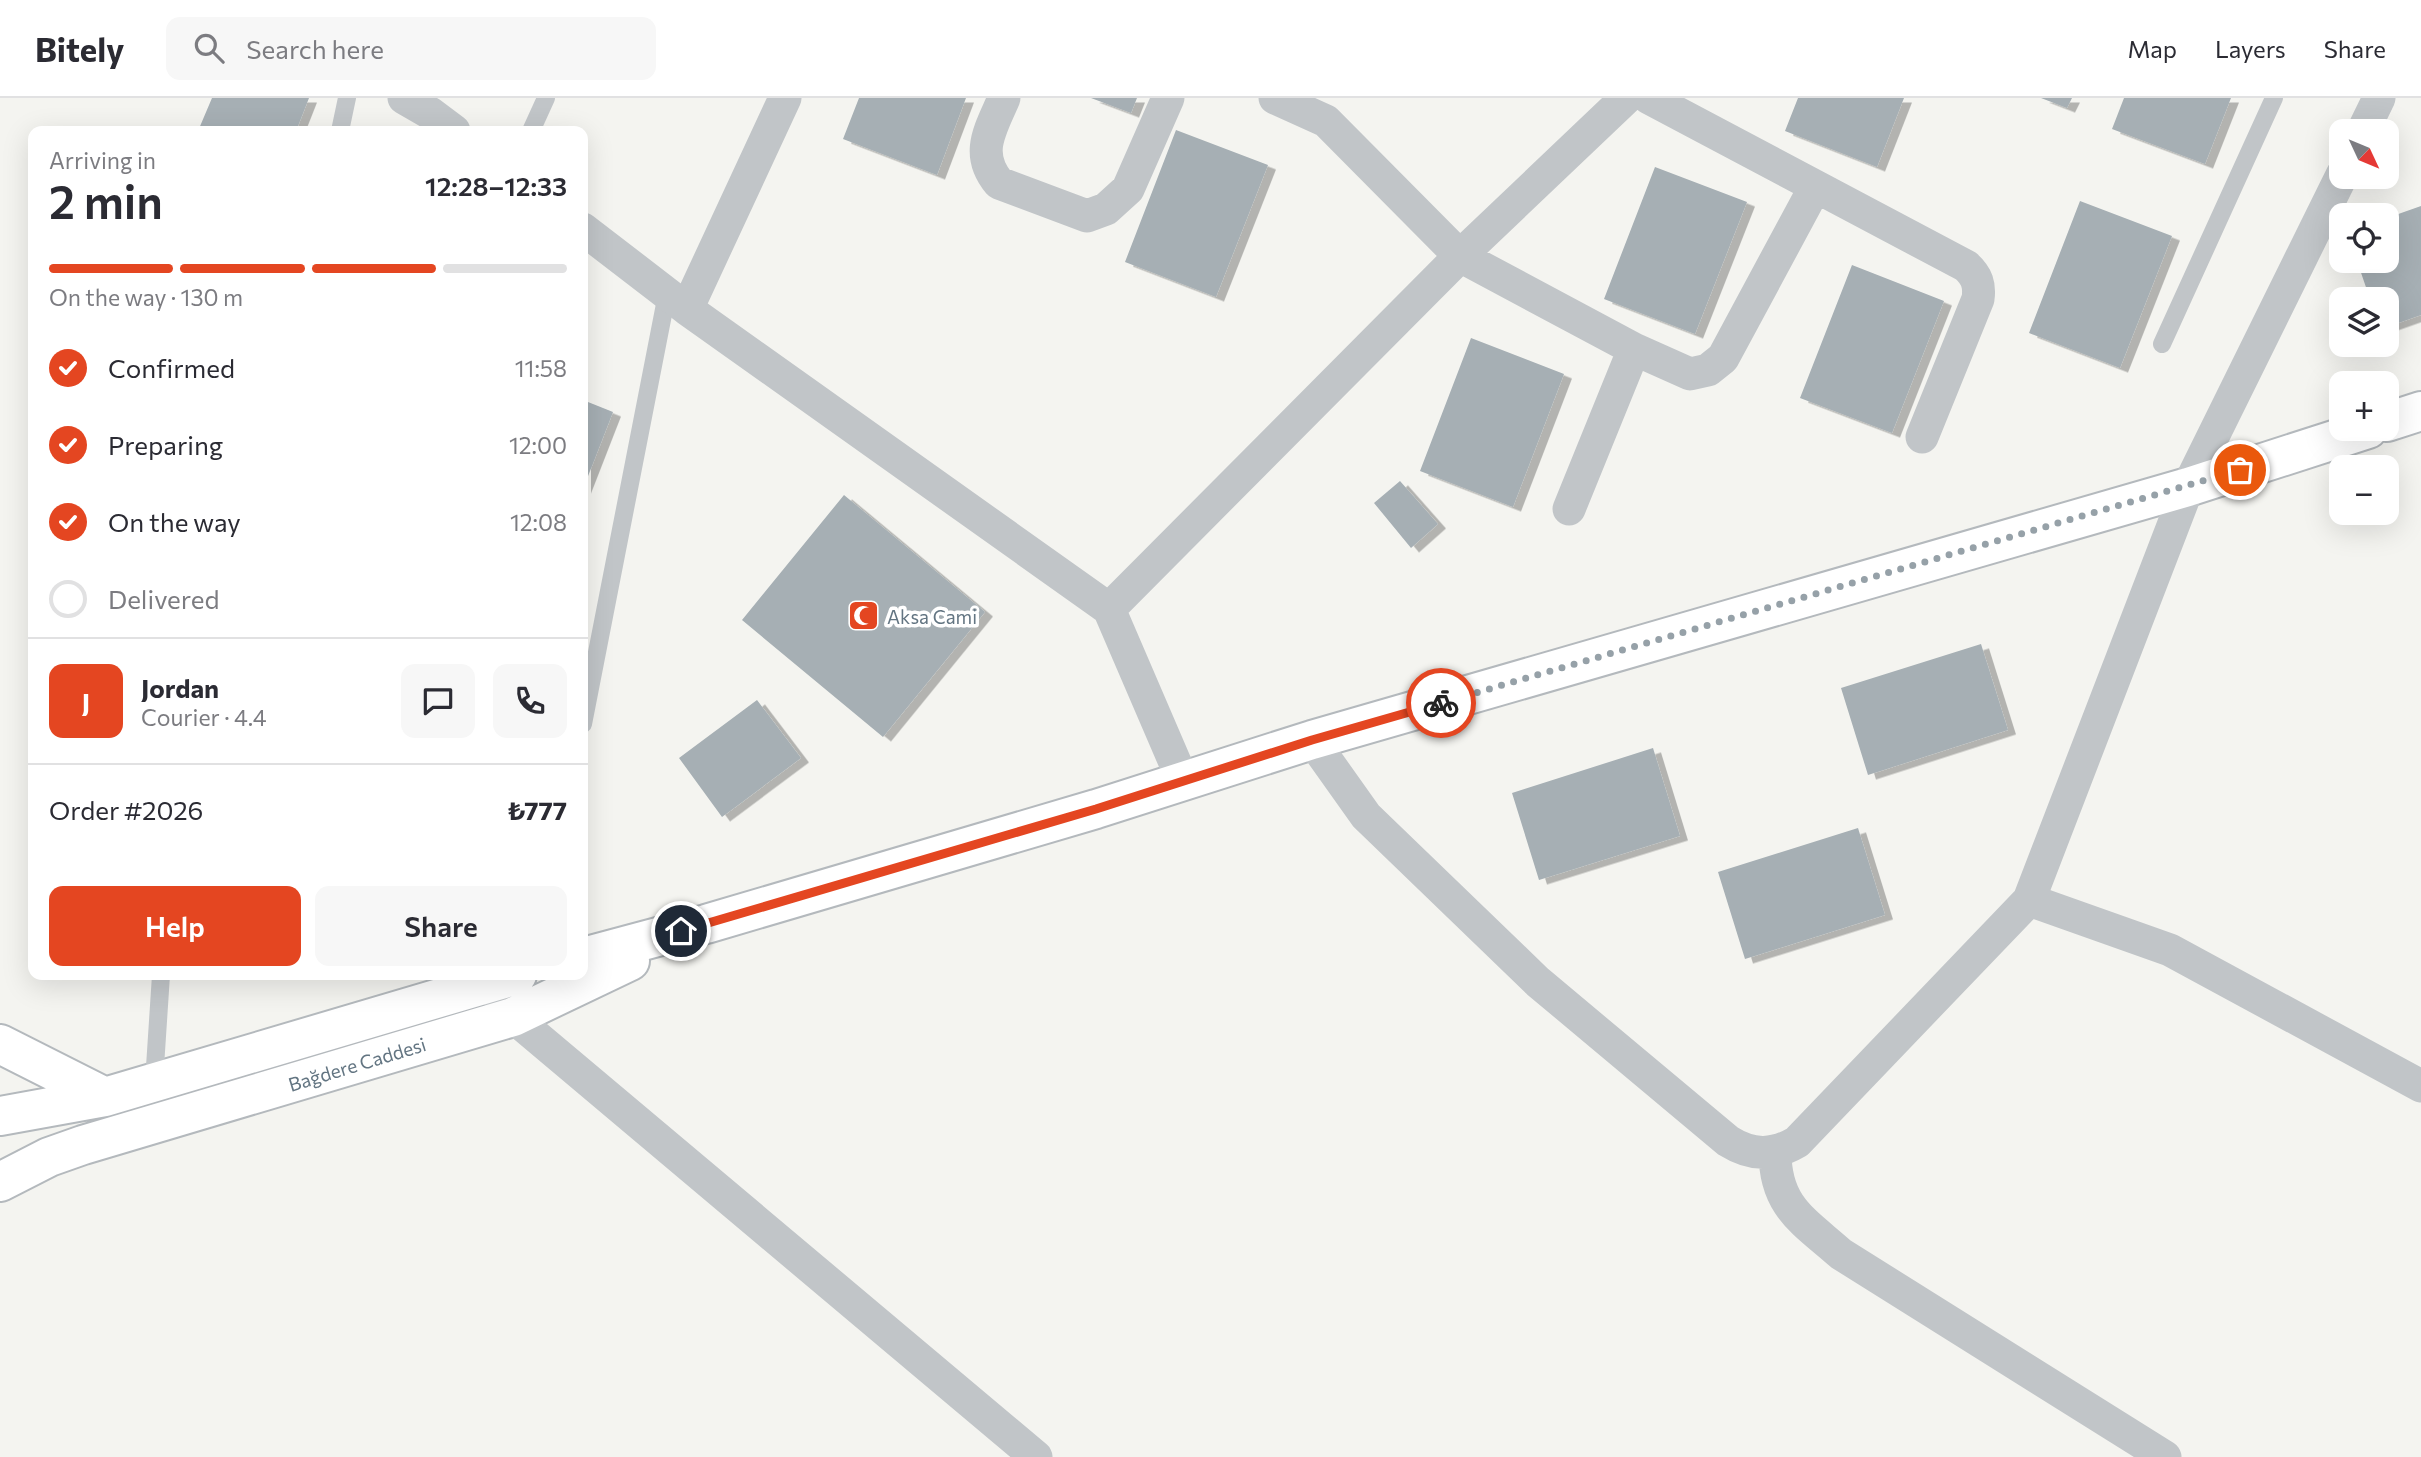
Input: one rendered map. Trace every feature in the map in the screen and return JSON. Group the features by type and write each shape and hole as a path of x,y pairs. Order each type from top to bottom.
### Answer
{"main road":[{"path":"2399,418 2421,411"},
{"name":"Bağdere Caddesi","path":"588,956 706,925 1312,740 2188,487 2331,441"},
{"name":"Bağdere Caddesi","path":"0,1182 49,1157 83,1145 513,1017 706,925"},
{"name":"Bağdere Caddesi","path":"0,1116 105,1097 496,980"},
{"path":"0,1044 105,1097"}],"street":[{"path":"404,98 447,126"},
{"path":"677,301 785,98"},
{"path":"1004,98 986,142 987,160 993,176 999,183 1087,216 1106,209 1128,189 1168,98"},
{"path":"1275,98 1331,109 1460,256 1634,349 1690,374 1716,365 1723,358 1815,187"},
{"path":"1109,609 1460,256 1626,98"},
{"path":"1649,98 1966,267 1977,281 1978,299 1922,437"},
{"path":"2369,119 2379,98"},
{"path":"1312,740 1366,816 1538,982 1728,1141 1750,1152 1775,1152 1797,1142 2029,900 2188,487 2335,189"},
{"path":"588,233 677,301 1109,609 1183,781"},
{"path":"1569,509 1634,349"},
{"path":"2029,900 2169,950 2421,1086"},
{"path":"504,980 513,1017 1036,1457"},
{"path":"1775,1152 1775,1169 1785,1200 1795,1213 1841,1254 2165,1457"}],"lane":[{"path":"341,126 347,98"},
{"path":"533,126 546,98"},
{"path":"2162,344 2274,98"},
{"path":"588,702 677,301"},
{"path":"154,1082 161,980"}],"building":[{"path":"212,98 309,98 298,126 200,126"},
{"path":"859,98 966,98 937,175 843,139"},
{"path":"1091,98 1137,98 1131,113"},
{"path":"1798,98 1904,98 1877,167 1785,131"},
{"path":"2041,98 2072,98 2067,108"},
{"path":"2124,98 2231,98 2205,164 2112,129"},
{"path":"1176,130 1268,165 1216,297 1125,262"},
{"path":"1655,167 1747,202 1695,334 1604,299"},
{"path":"2080,201 2172,236 2120,368 2029,333"},
{"path":"2421,206 2421,315 2399,323 2399,287 2366,287 2361,273 2399,273 2399,214"},
{"path":"1852,265 1944,301 1892,433 1800,398"},
{"path":"1471,338 1564,374 1513,507 1420,471"},
{"path":"588,402 613,412 588,476"},
{"path":"1400,481 1438,524 1411,548 1374,503"},
{"name":"Aksa Cami","path":"844,495 985,612 883,737 742,620"},
{"path":"1981,644 2008,730 1868,775 1841,688"},
{"path":"757,700 801,758 722,817 679,758"},
{"path":"1653,748 1680,836 1539,880 1512,793"},
{"path":"1858,828 1885,915 1745,959 1718,872"}],"way so far":[{"path":"1441,703 2240,470"}],"place":[{"name":"Aksa Cami","path":"864,616"}],"route":[{"path":"681,931 1096,809 1312,740 1441,703"}]}
